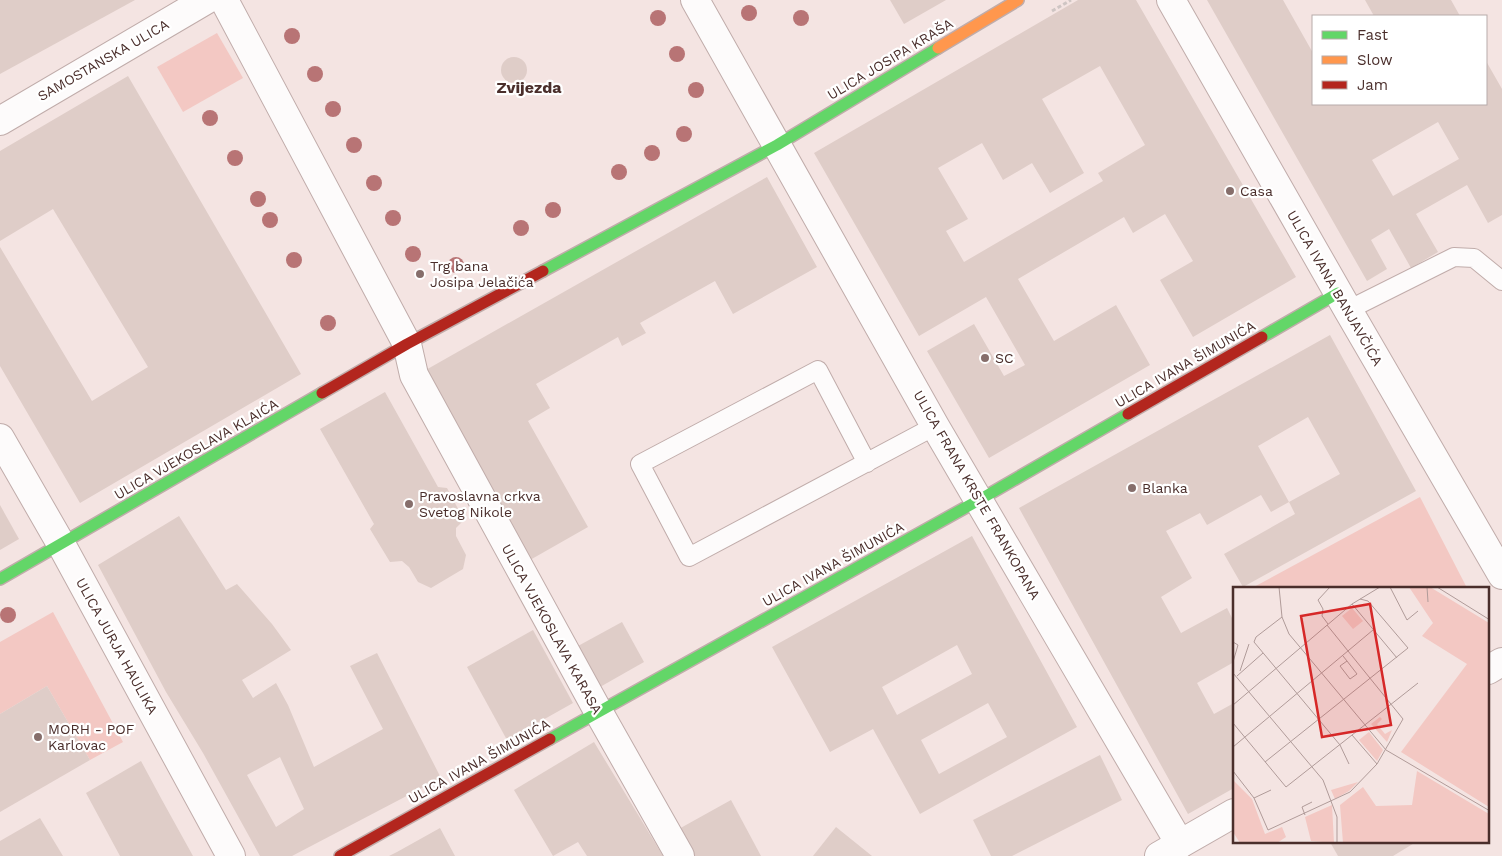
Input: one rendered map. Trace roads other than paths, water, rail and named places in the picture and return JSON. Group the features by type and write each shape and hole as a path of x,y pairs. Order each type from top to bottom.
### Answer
{"street":[{"name":"SAMOSTANSKA ULICA","path":"0,121 206,0"},
{"path":"224,0 407,344 777,145 694,0"},
{"name":"ULICA JOSIPA KRAŠA","path":"777,145 1018,0"},
{"name":"ULICA IVANA BANJAVČIĆA","path":"1171,0 1502,575"},
{"name":"ULICA FRANA KRSTE FRANKOPANA","path":"777,145 935,426 979,500 1170,850"},
{"name":"ULICA IVANA ŠIMUNIĆA","path":"340,856 979,500 1343,301"},
{"name":"ULICA VJEKOSLAVA KLAIĆA","path":"0,579 407,344"},
{"name":"ULICA VJEKOSLAVA KARASA","path":"407,344 414,375 598,711 680,856"},
{"name":"ULICA JURJA HAULIKA","path":"0,438 231,856"},
{"path":"1490,669 1502,662"},
{"path":"1170,850 1233,814"}],"lane":[{"path":"1343,301 1454,257 1474,258 1502,281"},
{"path":"867,463 818,370 640,464 689,558 867,463 935,426"}],"place":[{"name":"Casa","path":"1230,191"},
{"name":"Trg bana Josipa Jelačića","path":"420,274"},
{"name":"SC","path":"985,358"},
{"name":"Blanka","path":"1132,488"},
{"name":"Pravoslavna crkva Svetog Nikole","path":"409,504"},
{"name":"MORH - POF Karlovac","path":"38,737"}],"district":[{"name":"Zvijezda","path":"529,87"}]}
